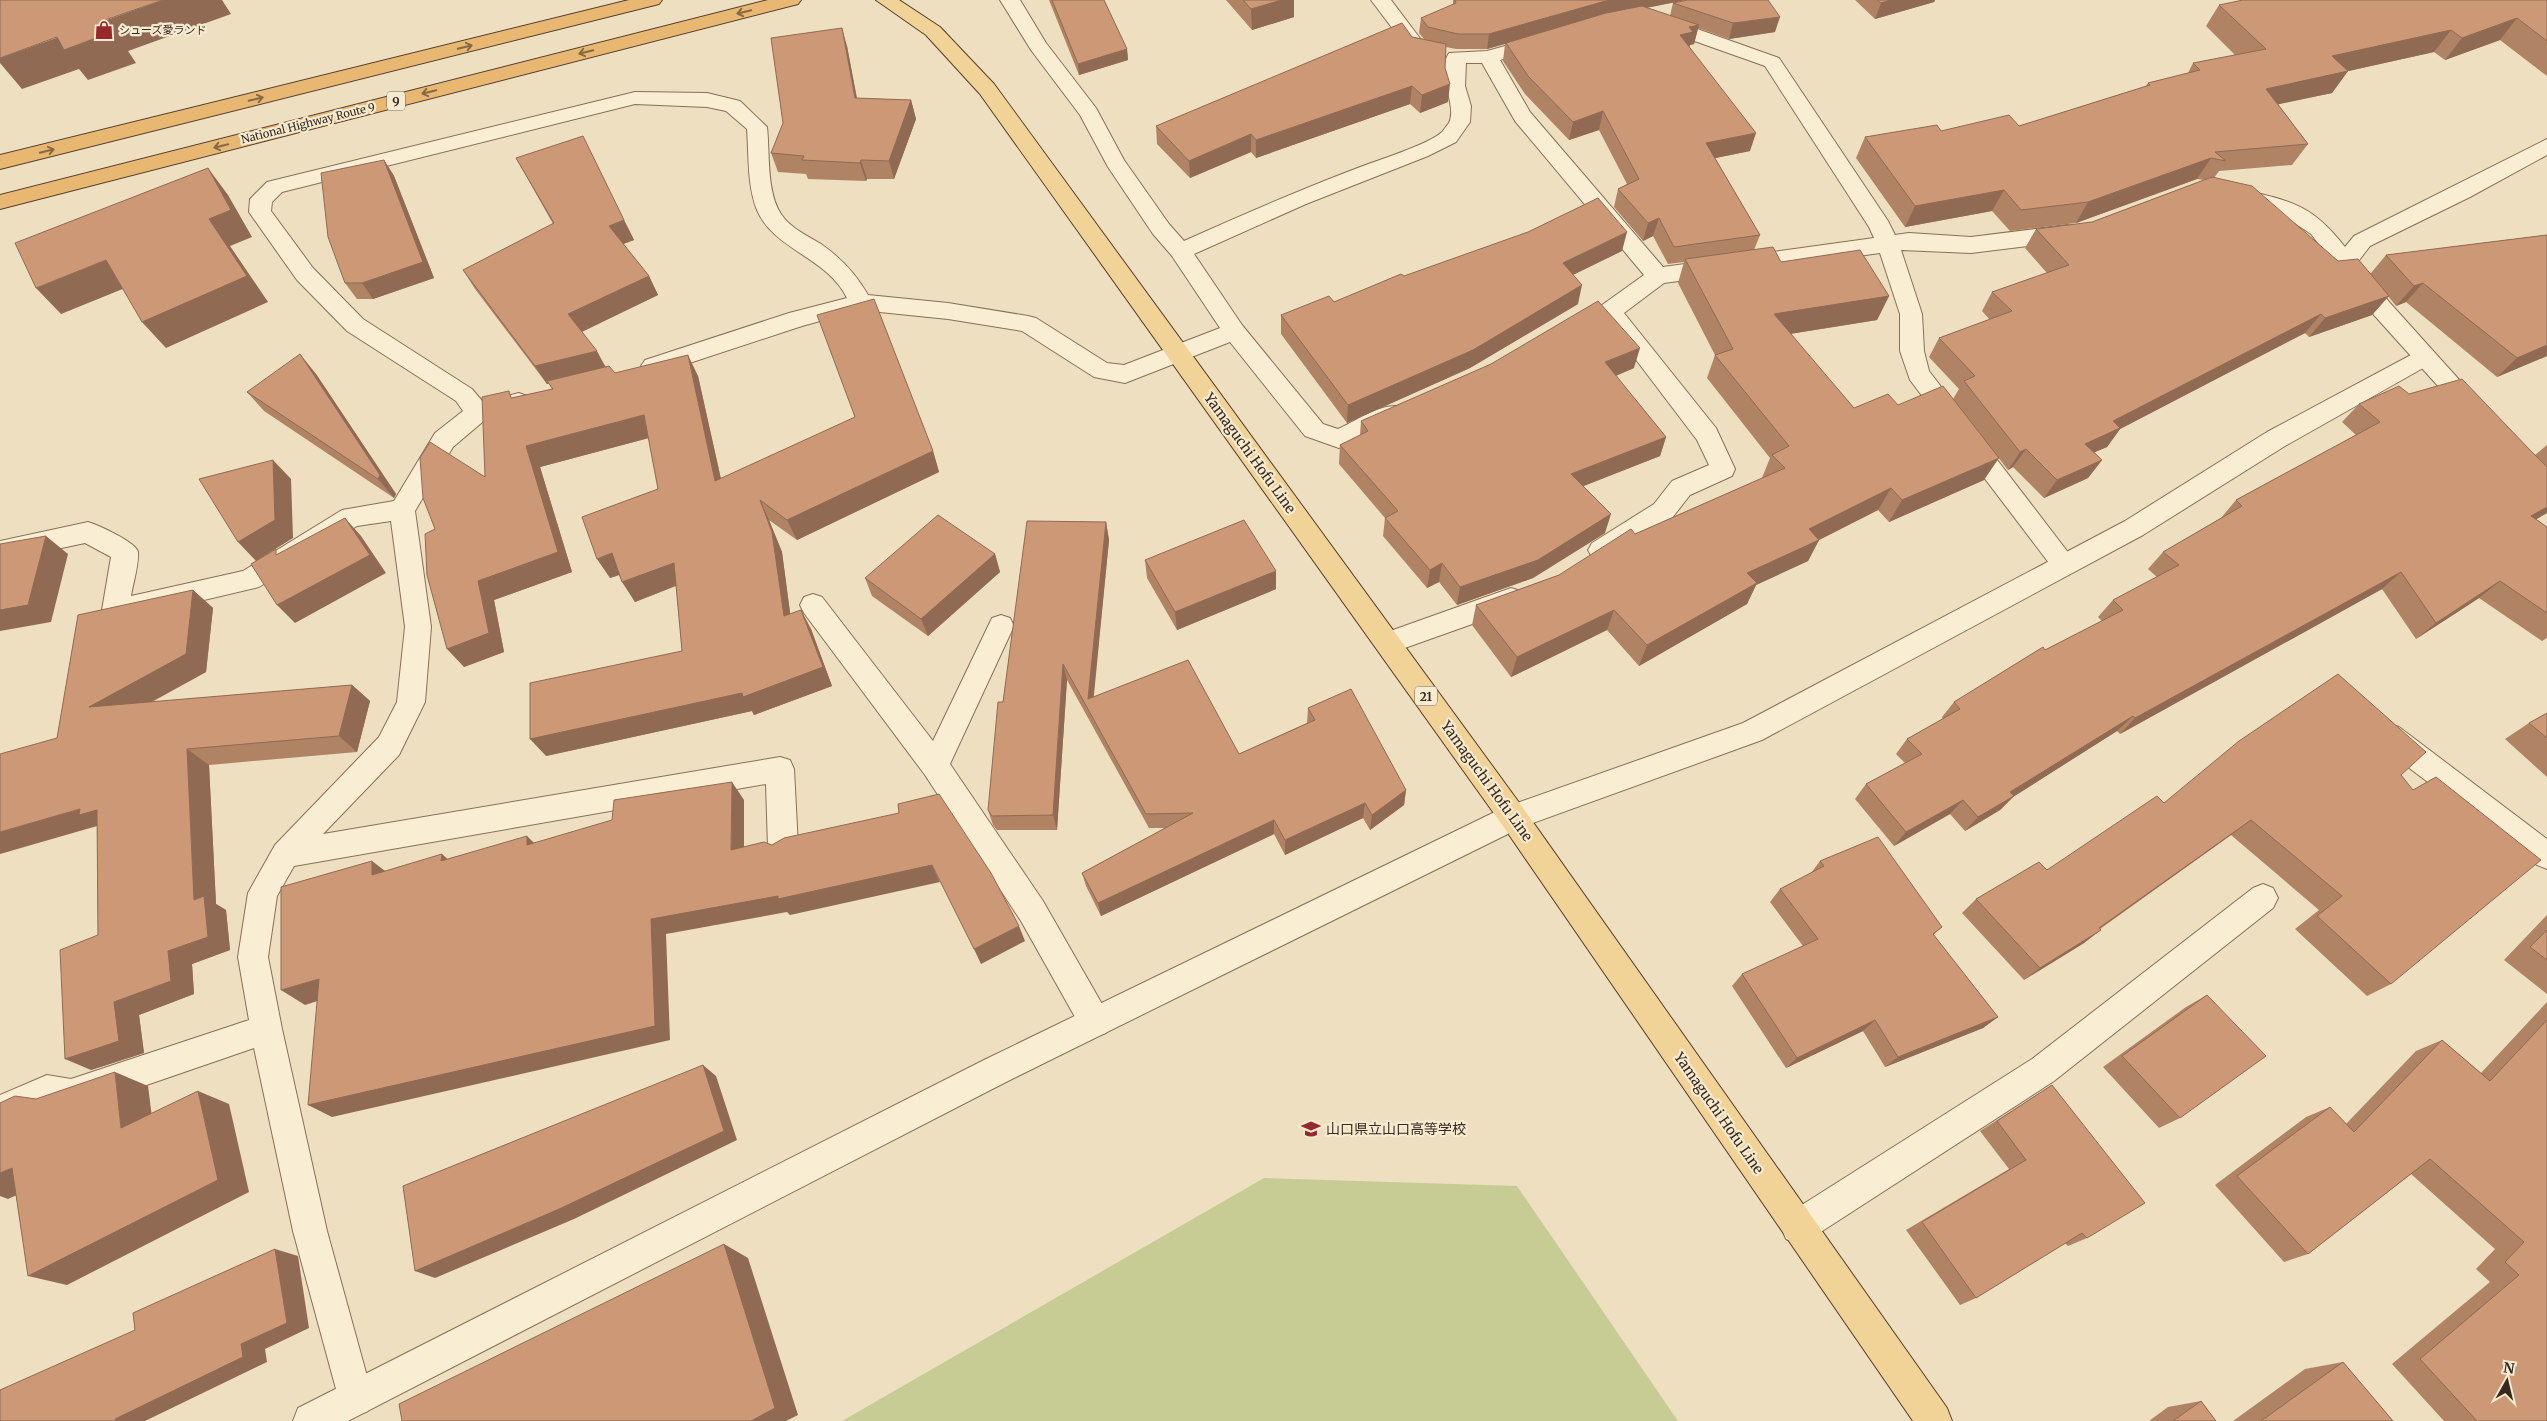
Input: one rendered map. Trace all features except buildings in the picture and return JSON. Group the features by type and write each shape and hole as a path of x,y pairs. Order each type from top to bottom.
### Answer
{"highway":[{"path":"0,162 652,0"},
{"name":"National Highway Route 9","path":"0,202 791,0"}],"main road":[{"name":"Yamaguchi Hofu Line","path":"886,0 934,30 987,89 1513,817 1934,1421"}],"street":[{"path":"1010,0 1038,46 1089,113 1116,162 1161,229 1180,251 1234,331 1314,430 1338,439 1417,403"},
{"path":"1381,0 1418,49 1456,57 1488,57 1562,36"},
{"path":"1676,9 1644,16 1772,62 1880,226 1898,271 1911,314 1912,351 1918,374 2064,564"},
{"path":"1180,251 1298,199 1421,151 1449,137 1460,122 1461,106 1455,86 1456,57"},
{"path":"1488,57 1522,116 1658,276"},
{"path":"478,412 464,395 355,325 305,274 260,212 260,199 275,187 634,98 707,100 733,106 757,127 764,201 772,218 787,234 814,250 839,271 854,287 860,302"},
{"path":"2345,263 2362,241 2462,192 2547,146"},
{"path":"2216,192 2288,208 2319,229 2424,357 2490,428"},
{"path":"1585,312 1610,311 1658,276 1909,241 1971,245 2079,232 2088,229"},
{"path":"634,372 797,319 860,302 948,310 1028,324 1102,371 1125,374 1234,331"},
{"path":"1583,562 1664,511 1682,488 1723,469 1707,435 1610,311"},
{"path":"311,1421 986,1075 1513,817 1752,732 2134,528 2276,439 2424,357"},
{"path":"355,1398 310,1231 266,1029 253,957 263,893 285,854 389,746 411,702 418,627 402,510 444,440 478,412 536,398"},
{"path":"0,551 88,532 125,552 115,610 250,580 351,517 402,510"},
{"path":"1388,643 1534,590"},
{"path":"813,605 935,766 1032,911 1095,1022"},
{"path":"935,766 1001,626"},
{"path":"2388,735 2547,856"},
{"path":"285,854 780,770 783,847"},
{"path":"1798,1227 2043,1070 2263,898"},
{"path":"0,1111 47,1091 71,1095 266,1029"}],"green space":[{"path":"1264,1178 1517,1186 1678,1421 842,1421"}],"place":[{"name":"シューズ愛ランド","path":"104,30"},
{"name":"山口県立山口高等学校","path":"1311,1129"}]}
